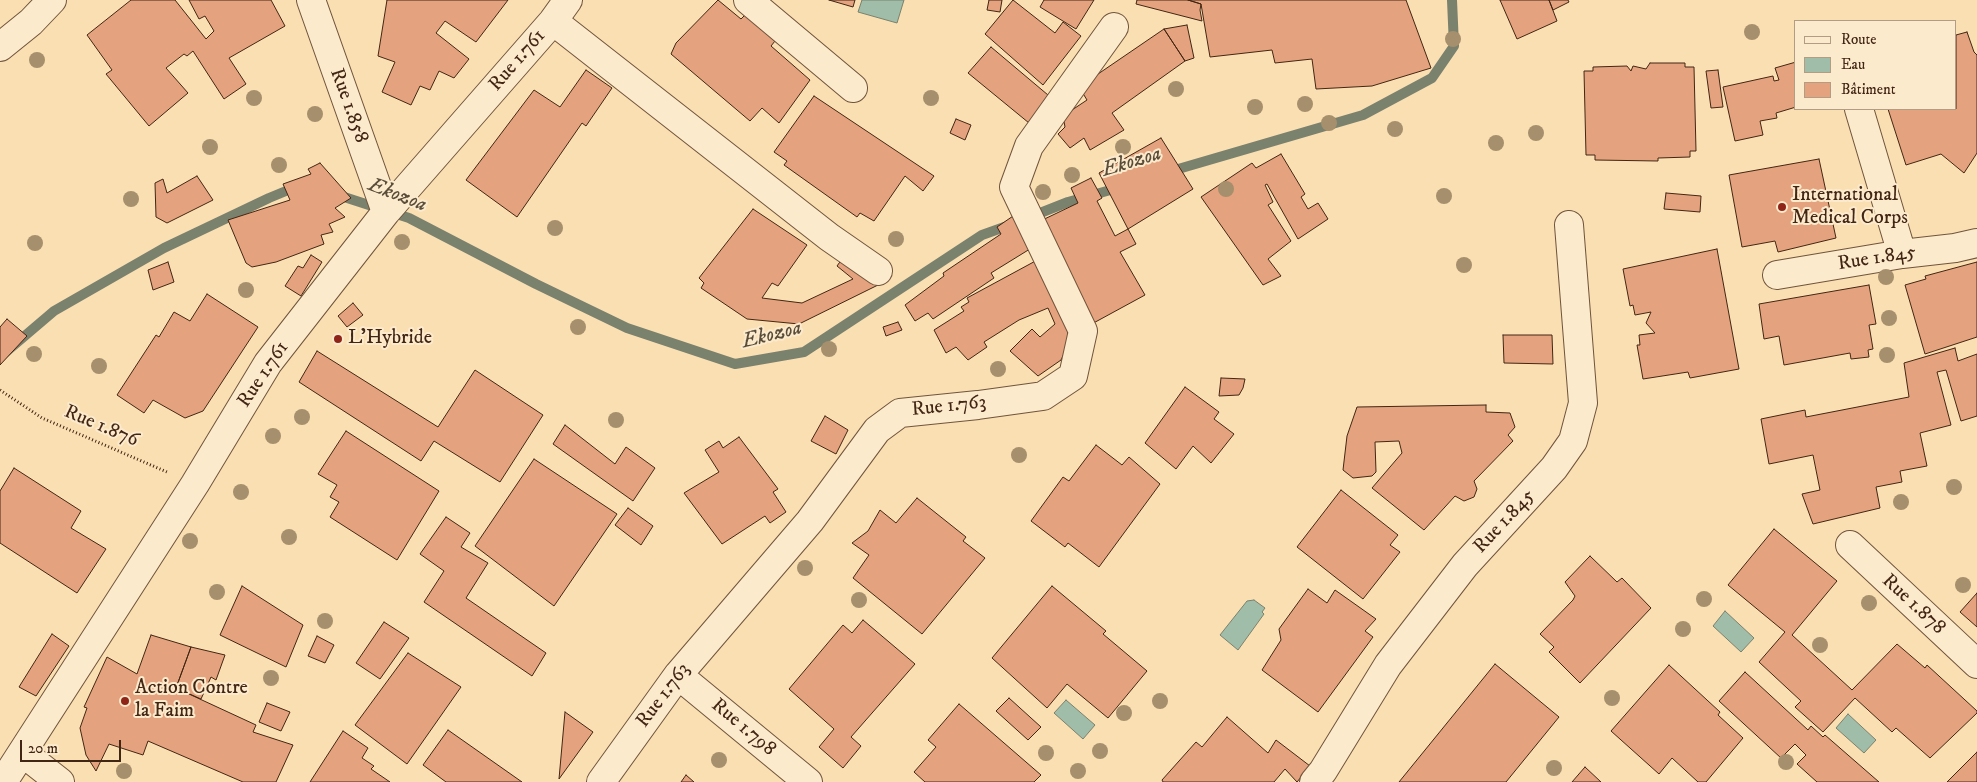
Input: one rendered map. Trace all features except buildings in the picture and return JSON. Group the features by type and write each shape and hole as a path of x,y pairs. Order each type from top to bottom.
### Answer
{"street":[{"path":"0,47 31,22 52,0"},
{"name":"Rue 1.858","path":"311,0 386,212"},
{"path":"748,0 853,88"},
{"path":"564,6 829,237 878,271"},
{"name":"Rue 1.761","path":"3,782 195,484 268,363 386,212 564,6"},
{"name":"Rue 1.763","path":"602,782 678,675 810,521 877,430 900,413 1043,396 1073,376 1083,331 1014,187 1029,146 1114,26"},
{"path":"1859,110 1902,254"},
{"name":"Rue 1.845","path":"1314,782 1323,771 1388,665 1464,565 1554,468 1573,441 1583,402 1568,225"},
{"name":"Rue 1.845","path":"1777,276 1977,243"},
{"name":"Rue 1.878","path":"1850,545 1977,664"},
{"name":"Rue 1.798","path":"678,675 808,782"},
{"path":"23,753 60,782"}],"path":[{"name":"Rue 1.876","path":"0,390 42,418 195,484"}],"water":[{"path":"862,0 904,0 897,23 858,12"},
{"path":"1254,600 1265,608 1262,612 1264,614 1238,650 1220,635 1247,601"},
{"path":"1725,611 1754,638 1741,652 1713,626"},
{"path":"1066,700 1095,725 1083,739 1054,713"},
{"path":"1848,714 1876,740 1864,753 1836,728"}],"waterway":[{"name":"Ekozoa","path":"1168,172 1363,115 1432,78 1454,46 1452,0"},
{"name":"Ekozoa","path":"0,357 54,311 164,248 298,186"},
{"name":"Ekozoa","path":"1030,217 1068,202 1121,187"},
{"name":"Ekozoa","path":"338,195 409,218 536,284 627,328 735,364 804,352 982,235 1010,225"}],"place":[{"name":"International Medical Corps","path":"1782,207"},
{"name":"L'Hybride","path":"338,339"},
{"name":"Action Contre la Faim","path":"125,701"}]}
